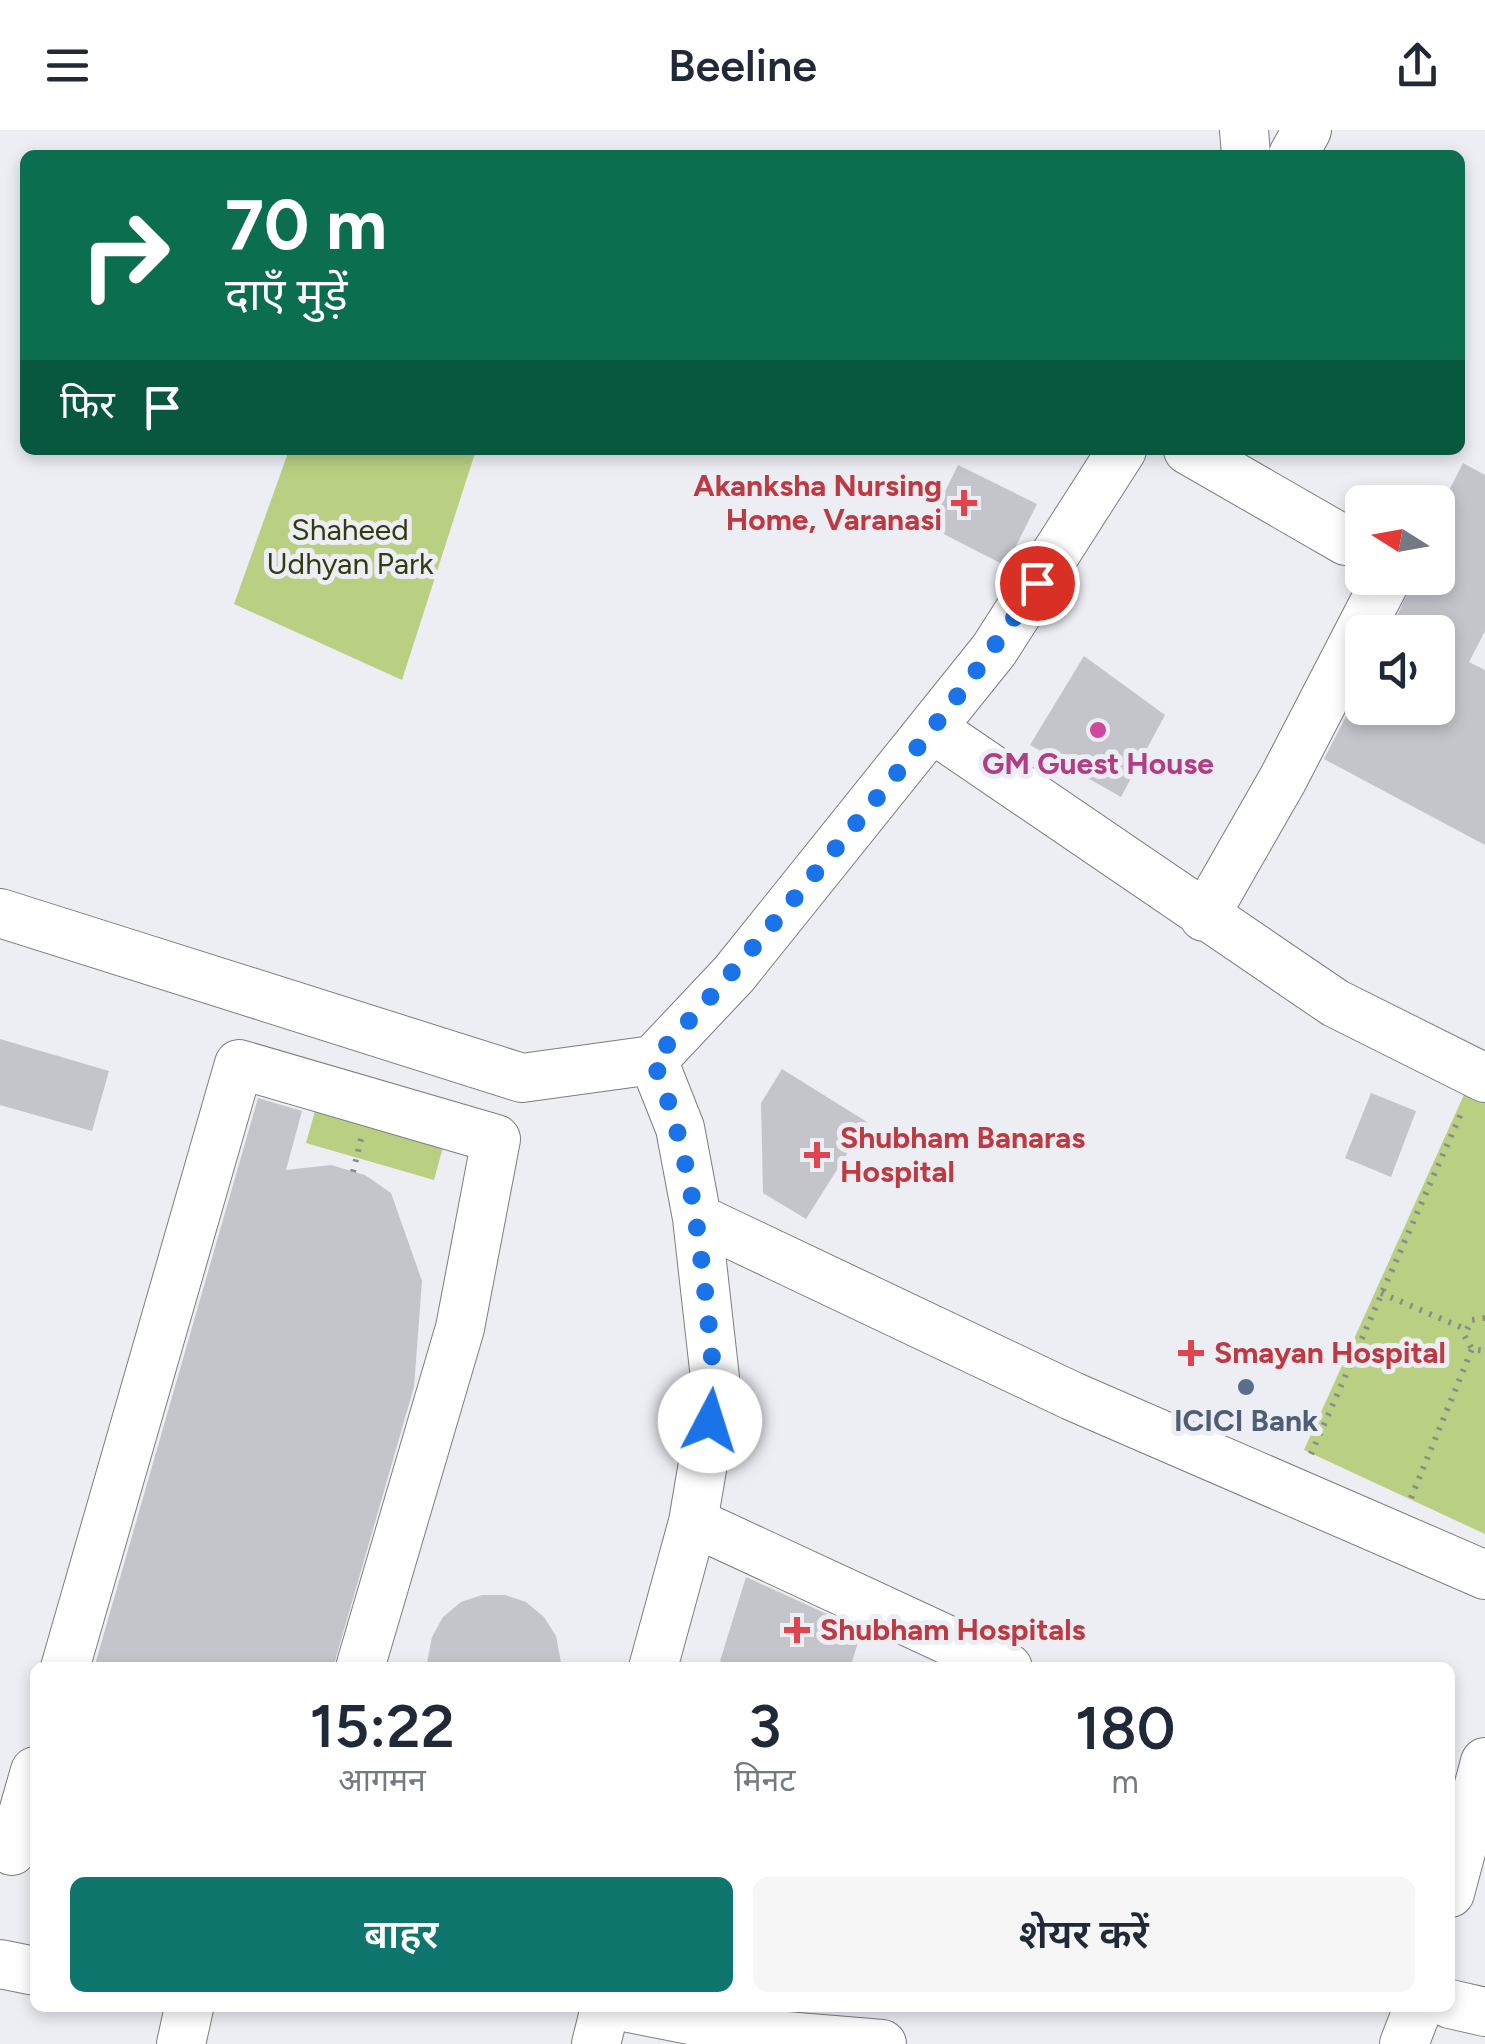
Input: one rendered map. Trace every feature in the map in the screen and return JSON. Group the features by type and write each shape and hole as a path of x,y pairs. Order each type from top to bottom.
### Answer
{"street":[{"path":"0,913 522,1078 653,1060 734,974 994,650 1119,455"},
{"path":"1197,455 1345,539"},
{"path":"1204,917 1283,779 1378,595"},
{"path":"933,729 1335,1004 1482,1077"},
{"path":"67,1662 239,1064 274,1036 284,1004"},
{"path":"653,1060 680,1128 696,1218 716,1387 692,1522 656,1662"},
{"path":"239,1064 496,1139"},
{"path":"362,1662 460,1328 496,1139 506,1106 508,1074"},
{"path":"696,1218 766,1247 1072,1396 1485,1574"},
{"path":"692,1522 995,1662"},
{"path":"1455,1873 1485,1762"},
{"path":"16,1852 30,1792"},
{"path":"0,1964 30,1970"},
{"path":"1455,2005 1485,2012"},
{"path":"180,2044 188,2012"},
{"path":"596,2044 604,2012"},
{"path":"649,2012 761,2034 873,2044"},
{"path":"1404,2044 1416,2012"}],"path":[{"path":"1294,1492 1482,1077"},
{"path":"1381,1293 1465,1329"},
{"path":"1485,1318 1472,1320 1465,1329 1465,1340 1472,1349 1485,1350"},
{"path":"1396,1536 1472,1349"}],"green space":[{"name":"Shaheed Udhyan Park","path":"287,455 474,455 402,680 234,604"},
{"path":"1467,1088 1485,1097 1485,1534 1304,1450"},
{"path":"317,1104 445,1140 434,1180 306,1143"}],"building":[{"path":"1463,463 1485,475 1485,631 1469,662 1485,670 1485,845 1324,759 1345,718 1345,725 1455,725 1455,615 1398,615 1406,595 1455,595 1455,485 1452,485"},
{"path":"958,465 1037,504 1006,566 928,526"},
{"name":"GM Guest House","path":"1084,656 1165,715 1121,797 1030,745"},
{"path":"0,1039 109,1071 92,1131 0,1105"},
{"path":"782,1069 867,1122 806,1219 763,1193 761,1103"},
{"path":"1371,1093 1416,1111 1391,1177 1345,1158"},
{"path":"258,1098 302,1111 286,1170 331,1165 365,1175 391,1193 422,1281 414,1387 335,1662 96,1662"},
{"path":"746,1577 862,1630 852,1662 720,1661"},
{"path":"482,1595 505,1595 526,1602 544,1617 556,1636 561,1662 427,1662 432,1637 443,1617 461,1602"}],"place":[{"name":"Akanksha Nursing Home, Varanasi","path":"964,503"},
{"name":"GM Guest House","path":"1098,730"},
{"name":"Shubham Banaras Hospital","path":"817,1155"},
{"name":"Smayan Hospital","path":"1191,1353"},
{"name":"ICICI Bank","path":"1246,1387"},
{"name":"Shubham Hospitals","path":"797,1630"}],"route":[{"path":"710,1421 716,1387 696,1218 680,1128 653,1060 734,974 933,729 994,650 1037,583"}]}
